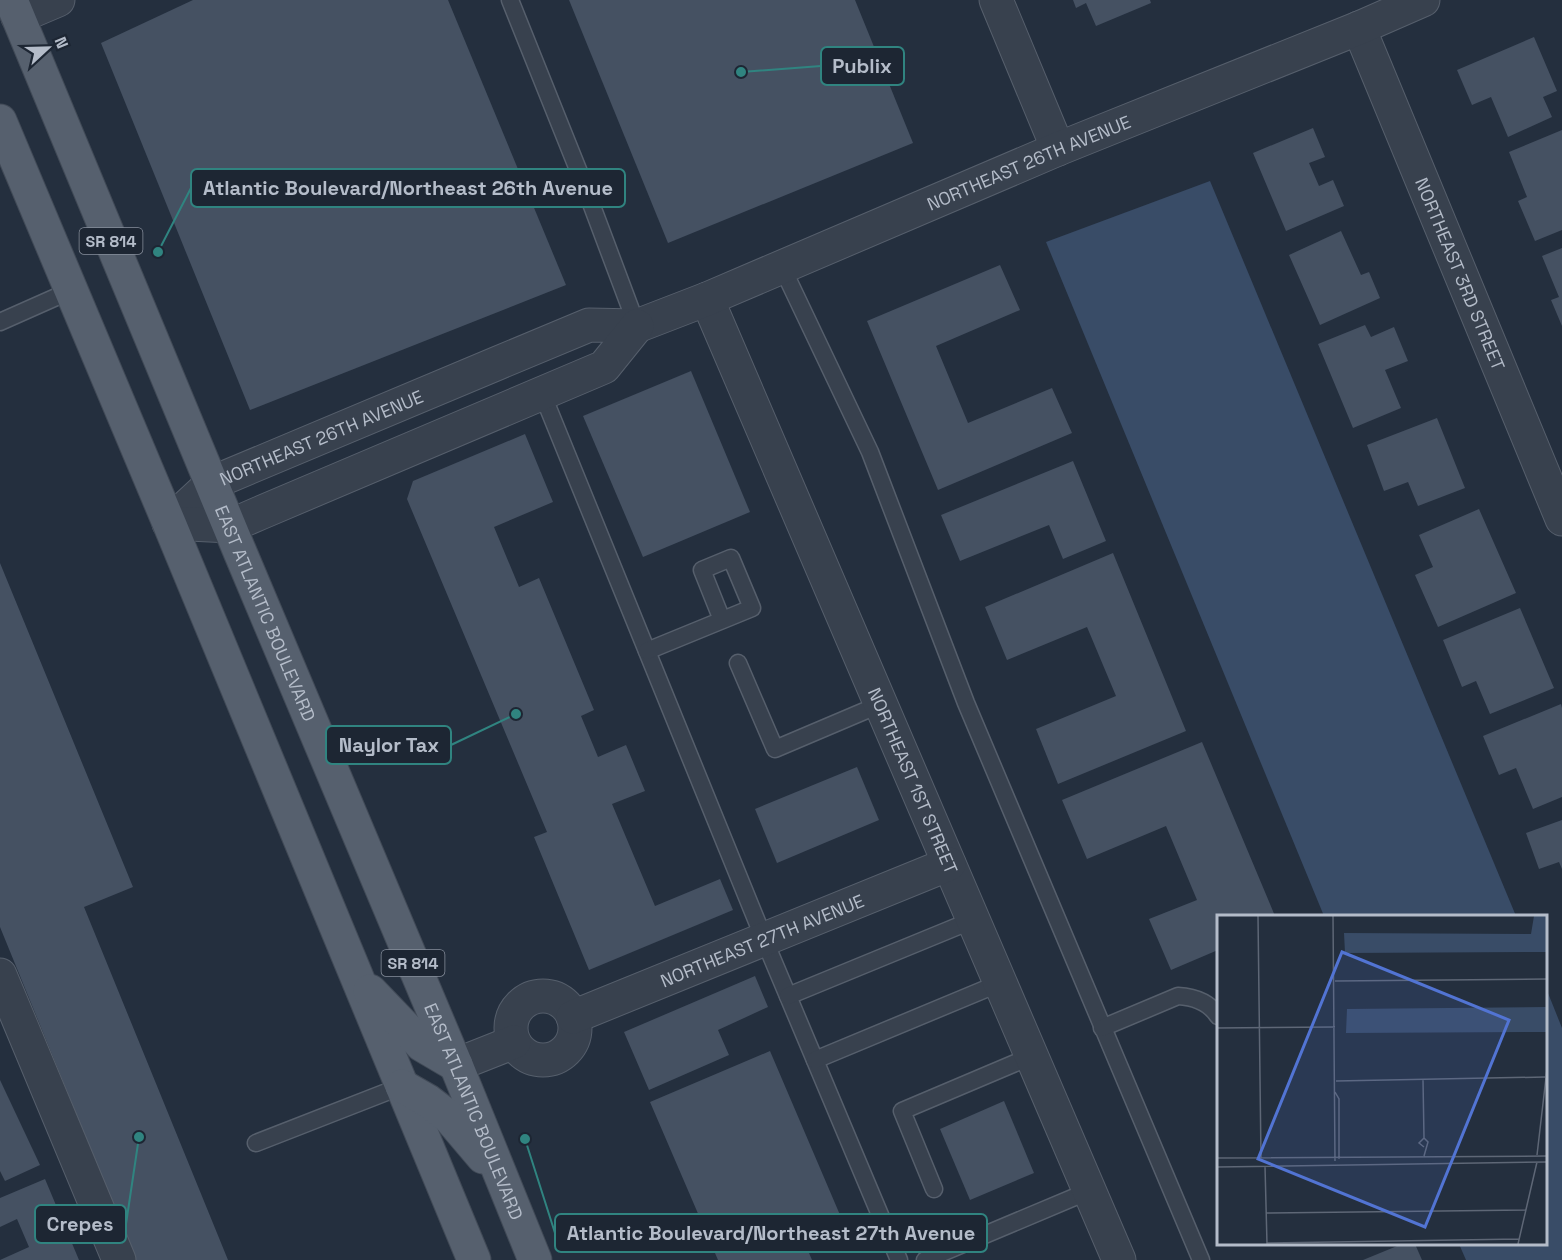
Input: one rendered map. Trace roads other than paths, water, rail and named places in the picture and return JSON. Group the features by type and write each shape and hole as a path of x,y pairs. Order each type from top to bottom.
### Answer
{"main road":[{"name":"EAST ATLANTIC BOULEVARD","path":"14,8 456,1065 535,1260"},
{"name":"SR 814","path":"0,121 474,1260"},
{"path":"356,977 422,1045 456,1065"},
{"path":"402,1086 450,1117 502,1179"}],"street":[{"path":"14,8 58,0"},
{"path":"996,0 1058,149"},
{"name":"NORTHEAST 26TH AVENUE","path":"169,523 212,483 589,325 637,326 707,299 1058,149 1423,0"},
{"name":"NORTHEAST 3RD STREET","path":"1359,28 1562,519"},
{"name":"NORTHEAST 1ST STREET","path":"707,299 1119,1260"},
{"path":"169,523 230,526 604,368 637,326"},
{"name":"NORTHEAST 27TH AVENUE","path":"573,1017 949,864"},
{"path":"0,975 119,1260"},
{"path":"541,996 555,998 566,1005 573,1017 575,1029 573,1041 555,1058 543,1060 532,1058 522,1052 514,1042 511,1030 512,1018 528,999 541,996"},
{"path":"456,1065 514,1042"}],"lane":[{"path":"510,0 583,182 637,326"},
{"path":"782,267 870,452 966,703 1201,1260"},
{"path":"0,322 72,290"},
{"path":"542,393 764,939 899,1260"},
{"path":"647,651 722,620"},
{"path":"738,663 775,749 881,704"},
{"path":"788,996 973,920"},
{"path":"815,1060 1000,982"},
{"path":"1102,1028 1178,996 1192,997 1208,1004 1217,1015"},
{"path":"934,1189 902,1111 1032,1056"},
{"path":"256,1143 402,1086"},
{"path":"925,1260 1089,1191"}],"water":[{"path":"1210,181 1516,915 1324,915 1046,242"},
{"path":"1547,990 1562,1028 1562,1260 1466,1260 1459,1245 1547,1245"}],"place":[{"name":"Publix","path":"741,72"},
{"name":"Atlantic Boulevard/Northeast 26th Avenue","path":"158,252"},
{"name":"Naylor Tax","path":"516,714"},
{"name":"Crepes","path":"139,1137"},
{"name":"Atlantic Boulevard/Northeast 27th Avenue","path":"525,1139"}]}
